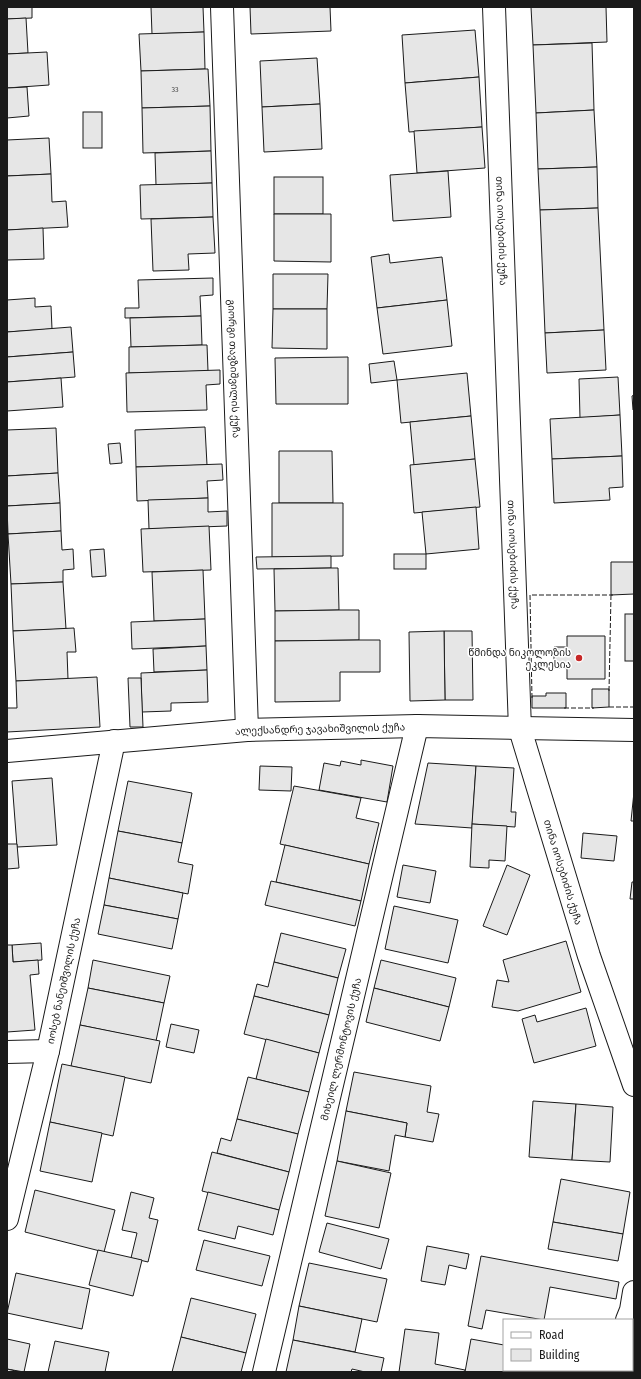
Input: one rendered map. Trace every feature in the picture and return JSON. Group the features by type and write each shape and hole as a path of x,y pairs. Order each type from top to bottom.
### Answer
{"street":[{"name":"გიორგი თავზიშვილის ქუჩა","path":"222,7 247,730"},
{"name":"თინა იოსებიძის ქუჩა","path":"494,7 520,729 589,956 634,1086"},
{"name":"ალექსანდრე ჯავახიშვილის ქუჩა","path":"7,750 247,730 417,726 634,730"},
{"name":"მიხეილ ლერმონტოვის ქუჩა","path":"264,1372 417,726"},
{"name":"იოსებ ნანეიშვილის ქუჩა","path":"7,1219 48,1051 114,741"},
{"path":"7,1052 48,1051"},
{"path":"627,1319 631,1310 634,1292"}],"building":[{"path":"7,7 32,7 32,18 7,19"},
{"path":"151,7 203,7 204,32 152,34"},
{"path":"250,7 330,7 331,31 251,34"},
{"path":"531,7 606,7 607,42 533,45"},
{"path":"26,18 28,53 7,54 7,19"},
{"path":"475,30 479,77 405,83 402,35"},
{"path":"204,32 205,69 141,71 139,34"},
{"path":"592,43 594,110 536,113 533,45"},
{"path":"47,52 49,85 7,88 7,54"},
{"path":"317,58 320,104 262,107 260,61"},
{"path":"208,69 210,106 142,108 141,71"},
{"path":"479,77 482,127 409,132 405,83"},
{"path":"27,87 29,116 7,118 7,88"},
{"path":"320,104 322,149 264,152 262,107"},
{"path":"210,106 211,151 143,153 142,108"},
{"path":"594,110 597,167 538,169 536,113"},
{"path":"83,112 102,112 102,148 83,148"},
{"path":"482,127 485,168 417,173 414,131"},
{"path":"49,138 51,174 7,176 7,140"},
{"path":"211,151 212,183 156,185 155,153"},
{"path":"597,167 598,208 540,210 538,169"},
{"path":"448,171 451,217 393,221 390,175"},
{"path":"51,174 52,202 66,201 68,227 7,230 7,176"},
{"path":"274,177 323,177 323,214 274,214"},
{"path":"212,183 213,217 141,219 140,185"},
{"path":"598,208 604,330 545,333 540,210"},
{"path":"274,214 331,214 331,262 274,261"},
{"path":"213,217 215,253 188,254 189,270 153,271 151,219"},
{"path":"43,228 44,259 7,260 7,230"},
{"path":"389,254 390,263 442,257 447,300 377,308 371,257"},
{"path":"273,274 328,274 327,309 273,309"},
{"path":"213,278 213,295 200,296 201,316 125,318 125,308 139,308 138,280"},
{"path":"35,298 35,307 51,306 52,329 7,332 7,300"},
{"path":"447,300 452,346 383,354 377,308"},
{"path":"273,309 327,309 327,349 272,348"},
{"path":"201,316 202,345 131,347 130,318"},
{"path":"71,327 73,352 7,357 7,332"},
{"path":"604,330 606,370 547,373 545,333"},
{"path":"207,345 208,371 129,373 129,347"},
{"path":"73,352 75,377 7,382 7,357"},
{"path":"348,357 348,404 276,404 275,358"},
{"path":"394,361 397,380 371,383 369,364"},
{"path":"220,370 220,384 206,385 207,410 127,412 126,373"},
{"path":"467,373 471,416 401,423 397,380"},
{"path":"618,377 620,415 580,418 579,379"},
{"path":"61,378 63,407 7,411 7,382"},
{"path":"634,395 634,410 633,410 632,396"},
{"path":"620,415 622,456 552,459 550,419"},
{"path":"471,416 475,459 414,465 410,422"},
{"path":"205,427 207,465 136,467 135,430"},
{"path":"56,428 58,473 7,476 7,430"},
{"path":"120,443 122,463 110,464 108,444"},
{"path":"279,451 332,451 333,503 279,503"},
{"path":"622,456 623,487 609,488 610,500 554,503 552,459"},
{"path":"475,459 480,507 414,513 410,465"},
{"path":"222,464 223,480 207,481 208,498 137,501 136,467"},
{"path":"58,473 60,503 7,506 7,476"},
{"path":"208,498 208,512 227,511 227,526 149,529 148,500"},
{"path":"60,503 61,531 8,534 7,506"},
{"path":"272,503 343,503 343,556 272,557"},
{"path":"476,507 479,549 426,554 422,512"},
{"path":"209,526 211,570 143,572 141,529"},
{"path":"61,531 62,550 73,549 74,569 63,570 63,582 11,584 8,534"},
{"path":"104,549 106,576 92,577 90,550"},
{"path":"394,554 426,554 426,569 394,569"},
{"path":"331,556 331,568 257,569 256,557"},
{"path":"611,562 634,562 634,594 611,595"},
{"path":"338,568 339,610 275,611 274,569"},
{"path":"203,570 205,619 154,621 152,572"},
{"path":"63,582 66,629 13,631 11,584"},
{"path":"359,610 359,640 275,641 275,611"},
{"path":"625,614 634,614 634,661 625,661"},
{"path":"205,619 206,646 132,649 131,622"},
{"path":"74,628 76,652 67,652 68,679 16,681 13,631"},
{"path":"444,631 472,631 473,700 445,700"},
{"path":"444,631 445,700 410,701 409,632"},
{"name":"წმინდა ნიკოლოზის ეკლესია","path":"567,636 605,636 605,679 567,679 567,668 554,668 554,647 567,647"},
{"path":"380,640 380,672 340,672 340,701 275,702 275,641"},
{"path":"206,646 207,670 154,672 153,649"},
{"path":"207,670 208,702 171,703 171,711 142,712 141,673"},
{"path":"97,677 100,727 7,732 7,708 17,708 16,681"},
{"path":"128,678 141,678 143,727 130,727"},
{"path":"592,689 609,689 609,707 592,708"},
{"path":"546,693 566,693 566,708 532,708 532,696 546,696"},
{"path":"361,760 393,766 387,802 319,790 324,763 340,766 341,761 361,765"},
{"path":"428,763 476,766 472,828 415,824"},
{"path":"260,766 292,767 291,791 259,790"},
{"path":"476,766 514,768 511,812 516,812 515,827 472,824"},
{"path":"52,778 57,845 17,847 12,781"},
{"path":"128,781 192,793 182,843 118,831"},
{"path":"294,786 361,798 356,818 379,823 369,864 280,844"},
{"path":"634,792 634,821 631,821"},
{"path":"472,824 507,826 505,861 489,860 489,868 470,867"},
{"path":"118,831 182,843 178,862 193,865 188,894 109,878"},
{"path":"583,833 617,836 614,861 581,858"},
{"path":"7,844 17,844 19,868 7,869"},
{"path":"285,845 369,864 361,901 276,882"},
{"path":"403,865 436,871 430,903 397,897"},
{"path":"507,865 530,875 507,935 483,926"},
{"path":"109,878 183,893 178,919 104,905"},
{"path":"271,881 361,901 355,926 265,905"},
{"path":"632,882 634,882 634,899 630,899"},
{"path":"104,905 178,919 172,949 98,934"},
{"path":"394,906 458,920 448,963 385,949"},
{"path":"281,933 346,949 338,978 274,962"},
{"path":"566,941 581,992 518,1011 492,1007 497,980 509,982 503,960"},
{"path":"41,943 42,960 13,962 12,945"},
{"path":"7,945 12,945 13,962 38,960 39,974 30,975 35,1030 7,1032"},
{"path":"93,960 170,976 164,1003 88,988"},
{"path":"381,960 456,978 449,1007 374,988"},
{"path":"274,962 338,978 329,1015 254,996 257,984 268,987"},
{"path":"88,988 164,1003 156,1041 80,1025"},
{"path":"374,988 449,1007 440,1041 366,1022"},
{"path":"254,996 329,1015 319,1053 244,1034"},
{"path":"586,1008 596,1046 534,1063 522,1019 535,1015 537,1022"},
{"path":"171,1024 199,1030 194,1053 166,1047"},
{"path":"80,1025 160,1041 151,1083 71,1066"},
{"path":"266,1039 319,1053 309,1092 256,1079"},
{"path":"62,1064 125,1077 113,1136 50,1122"},
{"path":"354,1072 431,1086 427,1112 439,1114 433,1142 405,1137 407,1123 346,1111"},
{"path":"248,1077 309,1092 298,1134 237,1119"},
{"path":"533,1101 576,1104 572,1160 529,1157"},
{"path":"576,1104 613,1107 610,1162 572,1160"},
{"path":"346,1111 407,1123 405,1137 395,1135 389,1171 337,1161"},
{"path":"237,1119 298,1134 289,1172 217,1153 221,1138 231,1141"},
{"path":"50,1122 102,1133 92,1182 40,1171"},
{"path":"212,1152 289,1172 279,1210 202,1191"},
{"path":"337,1161 391,1173 379,1228 325,1216"},
{"path":"561,1179 630,1192 623,1234 553,1222"},
{"path":"35,1190 115,1210 104,1252 25,1232"},
{"path":"131,1192 154,1198 149,1218 158,1220 148,1262 131,1258 137,1233 122,1230"},
{"path":"208,1192 279,1210 273,1235 238,1226 235,1239 198,1230"},
{"path":"553,1222 623,1234 618,1261 548,1249"},
{"path":"327,1223 389,1239 381,1269 319,1252"},
{"path":"204,1240 270,1256 262,1286 196,1270"},
{"path":"427,1246 469,1254 466,1269 449,1265 445,1285 421,1281"},
{"path":"98,1250 142,1260 133,1296 89,1285"},
{"path":"481,1256 619,1282 616,1299 550,1287 544,1319 486,1310 482,1329 468,1326"},
{"path":"309,1263 387,1279 377,1322 299,1306"},
{"path":"16,1273 90,1289 82,1329 7,1313"},
{"path":"191,1298 256,1314 246,1353 181,1337"},
{"path":"299,1306 362,1319 355,1352 293,1340"},
{"path":"405,1329 439,1333 435,1364 465,1370 465,1372 399,1372"},
{"path":"181,1337 246,1353 241,1372 172,1372"},
{"path":"7,1339 30,1344 24,1372 7,1369"},
{"path":"471,1339 503,1345 503,1371 537,1371 537,1372 465,1372"},
{"path":"293,1340 384,1358 381,1372 365,1372 352,1369 351,1372 286,1372"},
{"path":"55,1341 109,1352 105,1372 48,1372"},
{"path":"7,1369 20,1372 7,1372"}],"fence":[{"path":"532,698 530,595 613,595"},
{"path":"609,691 611,595"},
{"path":"609,707 634,707"},
{"path":"564,708 594,708"}],"place":[{"name":"წმინდა ნიკოლოზის ეკლესია","path":"579,658"}]}
